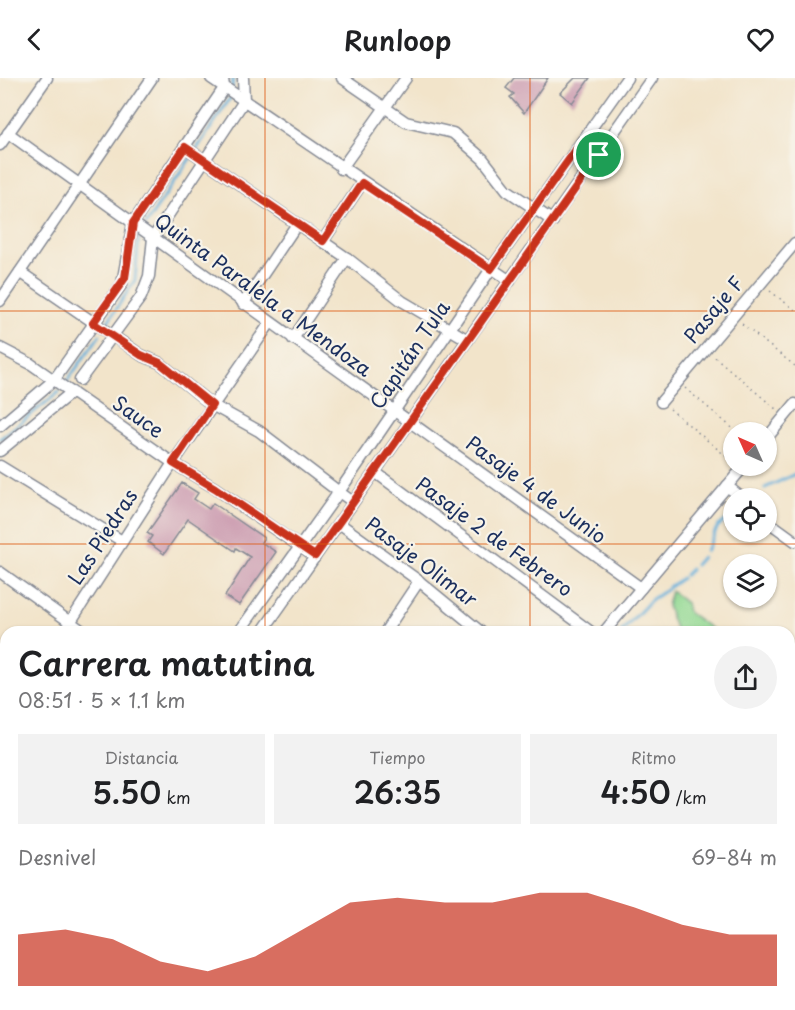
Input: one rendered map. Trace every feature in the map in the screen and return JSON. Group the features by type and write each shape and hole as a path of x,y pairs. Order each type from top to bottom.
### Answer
{"street":[{"path":"0,145 47,78"},
{"path":"0,301 152,78"},
{"path":"211,78 223,83 244,101 341,169 510,281"},
{"path":"80,380 111,335 135,306 145,287 153,238 244,101 243,78"},
{"path":"342,78 406,122 453,133 469,145 507,190 553,221"},
{"path":"341,169 406,78"},
{"name":"Capitán Tula","path":"243,626 339,492 491,269 627,78"},
{"name":"Capitán Tula","path":"266,626 652,78"},
{"path":"0,426 54,380 125,278 133,223 185,147 223,83"},
{"path":"607,107 625,119"},
{"name":"Quinta Paralela a Mendoza","path":"8,133 410,422"},
{"path":"580,144 599,155"},
{"path":"185,147 347,258 402,301 468,340"},
{"path":"567,163 586,174"},
{"path":"323,241 362,183"},
{"path":"552,183 571,195"},
{"path":"243,303 297,224"},
{"path":"512,240 530,253"},
{"name":"Pasaje F","path":"661,402 795,243"},
{"path":"293,339 347,258"},
{"path":"20,272 141,355 160,363 212,405 259,431 353,502"},
{"name":"Las Piedras","path":"68,626 173,463 270,323"},
{"name":"Sauce","path":"0,348 31,364 173,463 215,488 315,556"},
{"path":"0,451 72,392"},
{"path":"777,426 795,404"},
{"path":"785,417 795,425"},
{"name":"Pasaje 4 de Junio","path":"410,422 641,588"},
{"path":"0,466 122,541"},
{"name":"Pasaje 2 de Febrero","path":"375,472 583,626"},
{"path":"609,626 736,476"},
{"name":"Pasaje Olimar","path":"339,523 419,581 474,626"},
{"path":"777,528 795,542"},
{"path":"0,572 66,626"},
{"path":"389,626 419,581"}],"path":[{"path":"760,283 795,310"},
{"path":"732,316 795,366"},
{"path":"705,349 785,417"},
{"path":"677,381 725,422"},
{"path":"661,402 723,454"}],"green space":[{"path":"671,591 686,603 688,612 707,626 674,626 667,606"}],"building":[{"path":"514,78 548,78 524,113 510,97 514,94 506,88"},
{"path":"575,78 590,78 572,103 560,93"},
{"path":"182,483 198,493 194,499 209,509 213,503 264,538 261,542 276,552 239,605 225,596 250,557 236,548 235,551 188,519 164,554 148,542 152,536 147,533"}],"waterway":[{"path":"232,88 233,78"},
{"path":"196,150 231,97"},
{"path":"146,224 191,157"},
{"path":"105,326 135,280 139,235"},
{"path":"65,384 100,335"},
{"path":"0,439 59,392"},
{"path":"765,488 795,474"},
{"path":"706,551 718,526 723,523"},
{"path":"695,565 702,557"},
{"path":"685,575 691,569"},
{"path":"669,587 682,578"},
{"path":"627,626 651,600 667,589"}],"route":[{"path":"580,144 599,155 315,556 215,488 173,463 212,405 160,363 141,355 93,323 125,278 133,223 185,147 323,241 362,183 491,269 580,144"}]}
